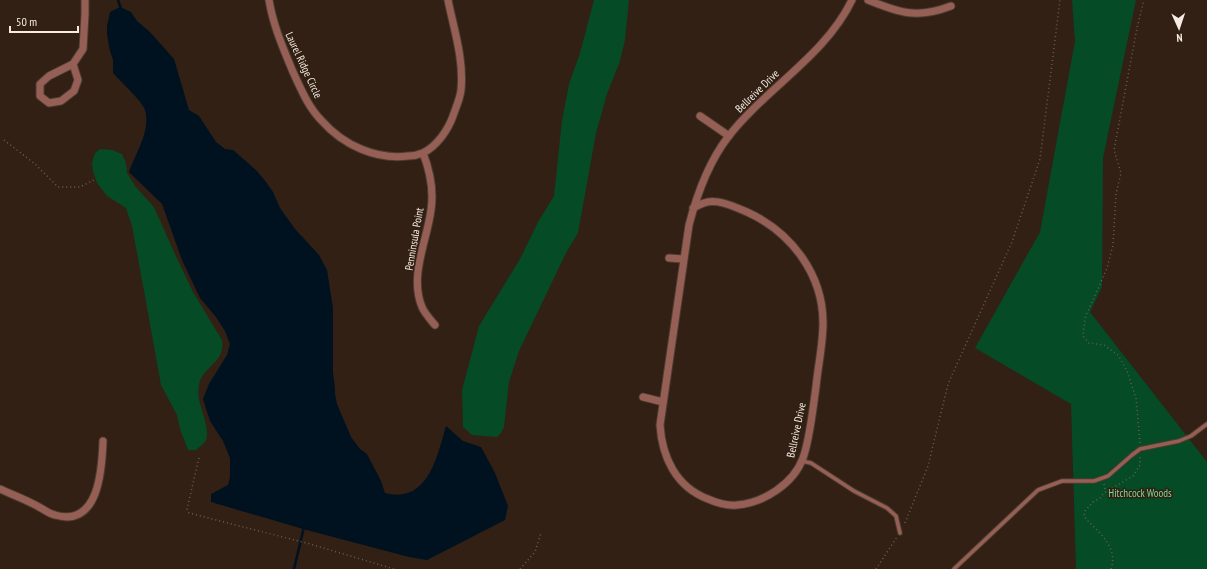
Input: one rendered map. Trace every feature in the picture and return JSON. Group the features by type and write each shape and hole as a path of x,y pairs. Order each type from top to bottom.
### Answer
{"street":[{"path":"73,64 78,80 74,91 61,101 49,102 40,96 40,84 49,76 73,64 83,49 85,0"},
{"name":"Laurel Ridge Circle","path":"269,0 271,14 281,45 308,103 322,121 339,136 358,148 369,152 392,158 423,153"},
{"path":"423,153 429,149 446,130 456,109 461,92 459,52 448,0"},
{"name":"Bellreive Drive","path":"693,208 704,202 712,201 734,207 762,219 780,232 798,252 812,274 820,298 822,335 810,428 802,461 794,474 788,480 765,496 753,502 736,505 718,503 699,496 685,486 675,474 666,456 661,435 660,425 688,225 693,208 699,192 712,162 729,136 749,114 809,57 839,24 852,0"},
{"path":"868,0 901,12 912,14 939,10 951,6"},
{"path":"700,116 729,136"},
{"name":"Penninsula Point","path":"423,153 430,178 432,199 431,212 420,263 419,293 423,308 435,325"},
{"path":"669,258 683,259"},
{"path":"643,397 663,402"},
{"path":"0,489 54,515 67,517 79,513 89,505 95,494 100,472 103,441"}],"lane":[{"path":"954,569 1038,490 1062,481 1094,481 1104,478 1140,449 1179,441 1191,436 1207,424"},
{"path":"802,461 811,463 843,484 887,508 896,516 900,533"}],"path":[{"path":"876,569 900,533 908,517 928,466 948,384 1012,242 1040,159 1060,0"},
{"path":"1112,569 1113,555 1109,544 1084,516 1085,511 1093,502 1100,498 1108,490 1134,476 1140,465 1140,434 1136,398 1127,371 1118,355 1104,345 1089,343 1083,336 1085,318 1107,268 1113,244 1116,194 1121,173 1114,150 1134,42 1144,0"},
{"path":"4,140 35,164 58,187 80,187 96,179"},
{"path":"199,458 187,509 189,513 310,544 394,569"},
{"path":"1104,478 1104,487 1108,490"},
{"path":"520,569 534,552 541,533"}],"green space":[{"path":"594,0 629,0 625,40 620,61 607,94 596,133 578,233 566,253 519,351 509,382 504,427 501,433 497,437 472,435 463,427 462,390 479,326 520,259 538,222 554,196 562,120 569,84 580,53"},
{"name":"Hitchcock Woods","path":"1072,0 1136,0 1103,158 1102,287 1090,312 1207,462 1207,569 1076,569 1071,404 975,348 1040,232 1075,41"},
{"path":"100,149 112,150 122,154 126,163 127,173 135,186 154,207 193,292 222,340 221,354 204,373 199,385 198,392 206,423 207,438 205,442 196,450 188,450 180,429 177,415 161,385 132,226 126,208 107,196 97,183 93,171 92,163 95,153"}],"water":[{"path":"120,7 131,12 137,21 150,32 174,59 189,110 199,116 216,142 225,149 233,150 256,170 273,192 280,208 295,229 319,255 327,270 333,308 333,373 337,404 351,437 360,449 367,454 381,481 385,493 400,495 411,492 421,485 434,464 446,426 463,441 481,447 495,473 508,506 505,520 427,560 409,557 303,529 211,502 211,494 228,485 230,477 230,458 223,441 210,421 203,399 209,384 227,355 230,344 225,331 216,317 200,298 182,260 162,204 129,172 142,141 146,126 146,118 143,106 113,73 113,60 107,35 107,26 110,12"}],"waterway":[{"path":"118,0 121,9"},
{"path":"294,569 304,527"}]}
